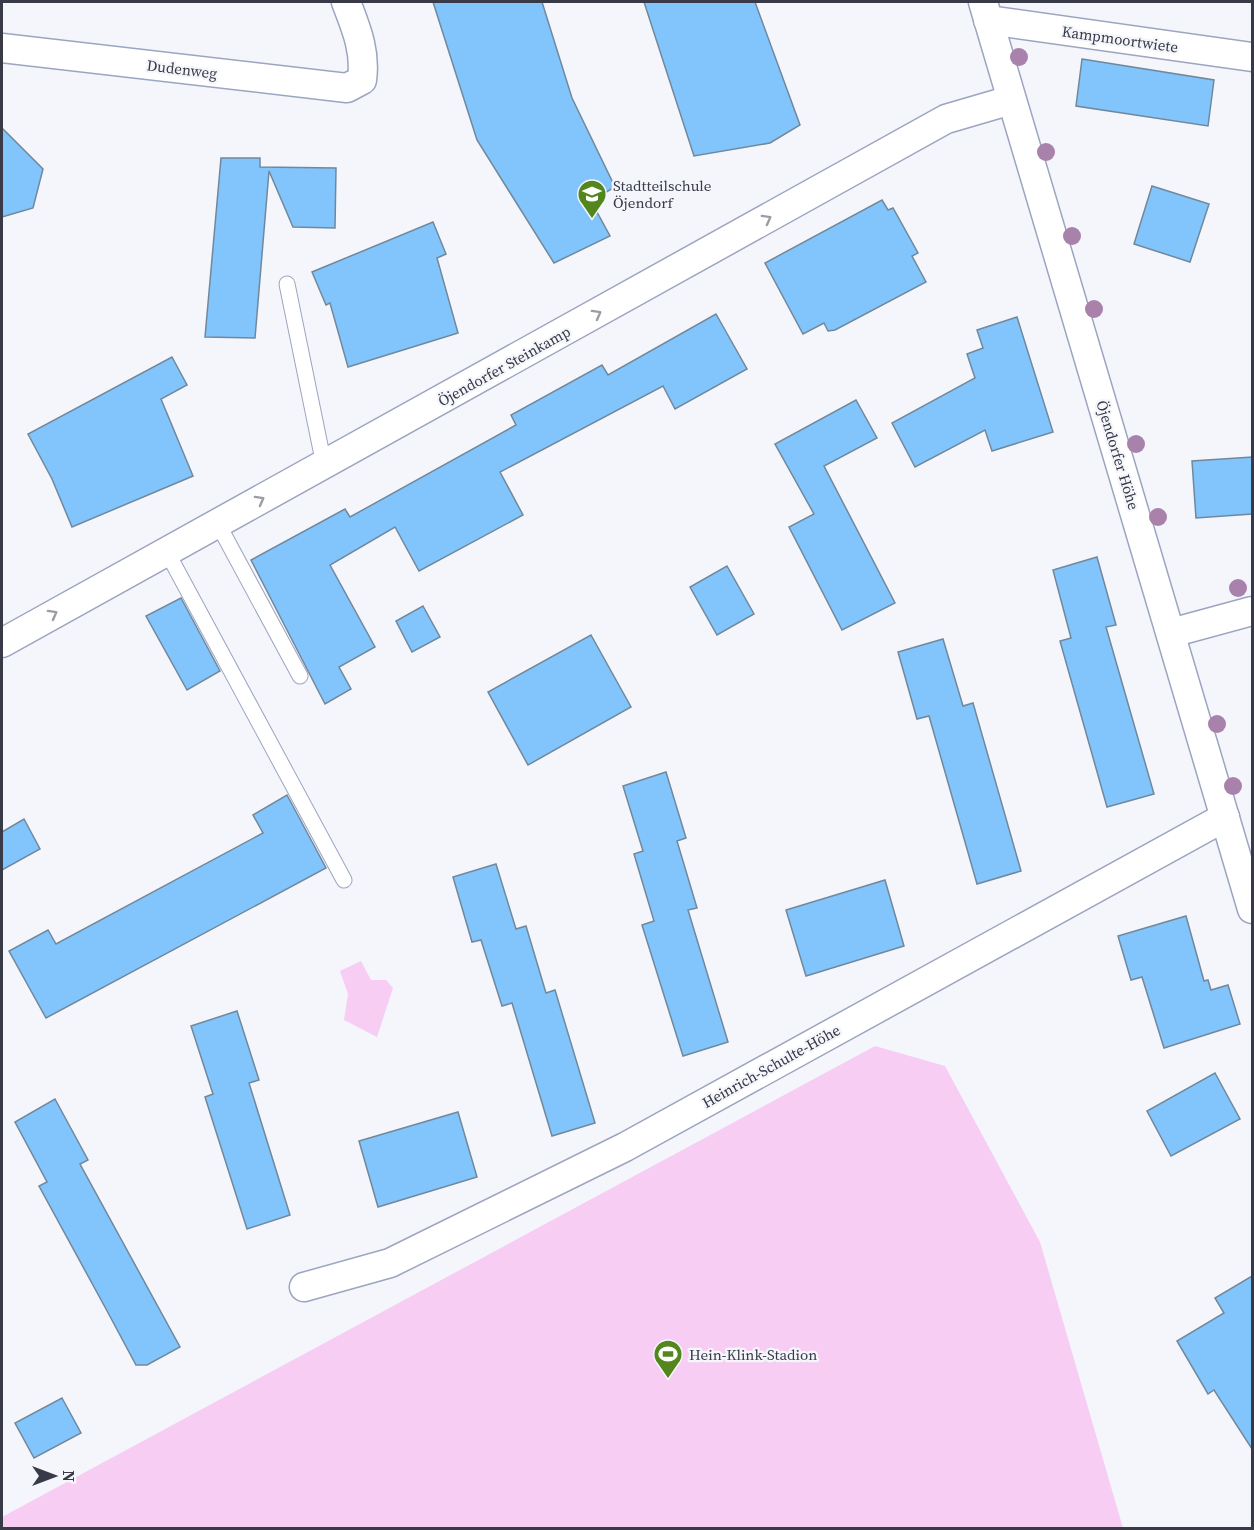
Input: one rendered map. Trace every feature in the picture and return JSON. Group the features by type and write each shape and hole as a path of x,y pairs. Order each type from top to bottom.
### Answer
{"street":[{"name":"Dudenweg","path":"2,48 347,88 362,80 364,62 359,36 346,2"},
{"name":"Kampmoortwiete","path":"986,11 1252,57"},
{"name":"Öjendorfer Höhe","path":"986,11 1252,909"},
{"name":"Öjendorfer Steinkamp","path":"2,643 946,119 1011,100"},
{"path":"1171,633 1252,611"},
{"name":"Heinrich-Schulte-Höhe","path":"304,1287 390,1263 625,1147 1226,817"}],"lane":[{"path":"287,284 324,465"},
{"path":"218,524 300,676"},
{"path":"167,552 344,880"}],"shaded area":[{"path":"361,961 371,980 386,980 393,988 377,1037 344,1020 348,994 340,971"},
{"name":"Hein-Klink-Stadion","path":"875,1046 945,1066 1040,1242 1123,1528 2,1528 2,1517"}],"building":[{"path":"433,2 542,2 572,98 615,187 591,201 610,236 554,263 477,140"},
{"path":"644,2 755,2 800,125 770,143 694,156"},
{"path":"1082,59 1214,80 1208,126 1076,106"},
{"path":"2,128 43,169 33,208 2,217"},
{"path":"221,158 260,158 260,167 336,168 335,228 293,227 269,171 255,338 205,337"},
{"path":"1152,186 1209,204 1190,262 1134,244"},
{"path":"882,200 888,210 893,208 918,253 912,256 926,282 835,330 828,331 824,323 803,334 765,263"},
{"path":"433,222 446,254 437,258 458,333 348,367 330,303 326,305 312,272"},
{"path":"716,314 747,369 675,409 663,386 500,472 523,515 419,571 395,527 330,565 375,647 339,667 351,689 325,704 251,560 345,509 350,517 516,425 511,415 602,365 608,375"},
{"path":"1017,317 1053,432 992,451 985,430 915,467 892,423 975,378 967,354 983,348 977,330"},
{"path":"172,357 187,385 161,399 193,476 72,527 52,479 28,434"},
{"path":"856,400 877,438 824,466 895,603 842,630 789,527 814,514 775,444"},
{"path":"1252,457 1252,514 1196,518 1192,461"},
{"path":"1097,557 1116,625 1106,627 1154,794 1107,807 1060,641 1071,638 1053,570"},
{"path":"727,566 754,614 717,635 690,587"},
{"path":"181,598 220,671 187,690 146,616"},
{"path":"423,606 440,637 412,652 396,621"},
{"path":"591,635 631,707 528,765 488,692"},
{"path":"943,639 963,706 973,703 1021,871 977,884 929,716 917,719 898,652"},
{"path":"666,772 686,838 677,841 697,908 688,910 728,1042 683,1056 642,925 654,921 634,854 643,851 623,786"},
{"path":"287,795 326,868 46,1018 9,951 48,930 56,944 263,833 253,815"},
{"path":"24,819 40,849 2,870 2,832"},
{"path":"496,864 516,929 526,926 546,993 555,990 595,1123 552,1136 512,1003 502,1006 481,940 472,942 453,877"},
{"path":"885,880 904,946 806,976 786,910"},
{"path":"1186,916 1204,981 1208,980 1211,990 1228,985 1240,1024 1164,1048 1142,977 1131,980 1118,936"},
{"path":"237,1011 259,1080 249,1083 290,1215 247,1229 205,1097 213,1094 191,1026"},
{"path":"1215,1073 1240,1119 1171,1156 1147,1111"},
{"path":"55,1099 88,1160 80,1164 180,1347 147,1365 136,1365 39,1186 47,1182 15,1122"},
{"path":"458,1112 477,1177 378,1207 359,1141"},
{"path":"1252,1276 1252,1449 1214,1390 1208,1394 1177,1341 1224,1313 1215,1298"},
{"path":"62,1398 81,1433 34,1458 15,1423"}],"place":[{"name":"Stadtteilschule Öjendorf","path":"592,220"},
{"name":"Hein-Klink-Stadion","path":"668,1380"}]}
